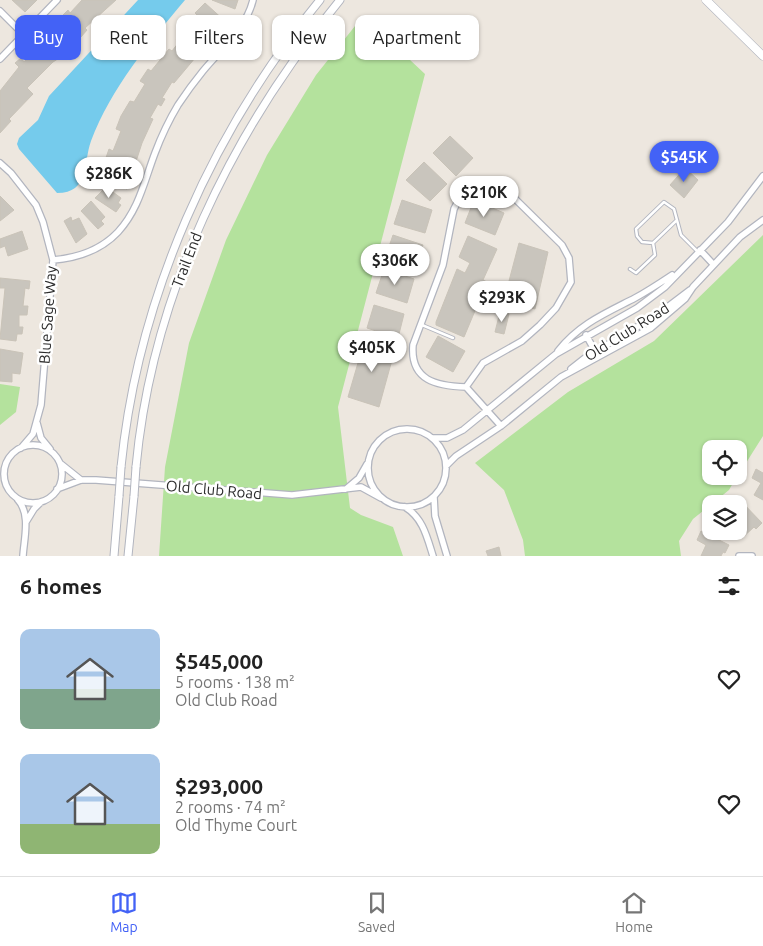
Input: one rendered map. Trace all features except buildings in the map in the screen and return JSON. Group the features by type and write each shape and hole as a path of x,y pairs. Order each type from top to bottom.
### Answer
{"main road":[{"path":"706,0 763,55"}],"street":[{"path":"42,15 57,0"},
{"path":"53,260 73,259 88,253 116,234 127,222 140,200 155,154 177,106 202,71 246,19 253,0"},
{"name":"Trail End","path":"114,556 121,466 132,394 145,337 163,280 203,183 240,115 261,79 320,0"},
{"name":"Trail End","path":"128,556 136,467 147,392 176,286 197,233 224,175 274,88 340,0"},
{"path":"0,11 15,25"},
{"path":"0,59 15,43"},
{"name":"Blue Sage Way","path":"0,163 16,178 36,205 44,222 53,260 41,405 33,434 21,448"},
{"name":"Old Club Road","path":"433,438 447,438 463,430 556,354 586,335 637,308 665,287 733,217 763,176"},
{"path":"466,387 483,363 522,341 540,325 565,295 571,282 569,258 562,245 503,187 494,184 474,185 466,191 454,209 443,265 413,345 412,356 415,366 428,380 437,385 466,387 501,426"},
{"name":"Old Club Road","path":"561,377 639,336 685,299 693,287 740,237 763,220"},
{"path":"699,251 714,264"},
{"name":"Old Club Road","path":"556,354 568,339 591,320 637,297 678,272"},
{"name":"Old Club Road","path":"446,466 456,456 501,426 595,352 657,315 693,287"},
{"path":"586,335 595,352"},
{"path":"37,422 41,438 60,464 81,480"},
{"path":"346,489 359,478 368,463 374,446 380,439 393,431 412,429 433,438 443,452 446,466 443,482 434,496 420,505 405,507 395,506 381,498 372,486 368,463"},
{"path":"0,464 8,460 21,448 40,446 52,452"},
{"path":"6,484 4,472 8,460"},
{"path":"26,522 34,509 57,489 62,477 60,464"},
{"path":"0,480 6,484 24,510 26,522 23,556"},
{"name":"Old Club Road","path":"57,489 63,485 81,480 292,495 361,488 381,498"},
{"path":"13,494 30,502 42,501"},
{"path":"434,496 435,516 448,556"},
{"path":"405,507 416,514 433,556"},
{"path":"739,556 752,556"}],"lane":[{"path":"677,220 653,243 642,242 637,236 636,229 664,202 674,209 677,220 681,235 699,251"},
{"path":"630,269 636,273 655,255 653,243"},
{"path":"421,324 453,338"}],"green space":[{"path":"355,26 355,60 410,60 425,74 338,407 350,508 361,515 393,527 403,556 159,556 165,467 189,343 226,240 267,155 316,75 328,60 345,60 345,39"},
{"path":"763,235 763,436 747,461 747,440 702,440 702,485 732,485 723,495 702,495 702,512 693,519 679,541 681,556 525,556 523,540 504,490 475,463 568,392 654,341"},
{"path":"0,384 20,387 16,412 0,425"}],"water":[{"path":"138,0 185,0 166,24 166,15 124,15"},
{"path":"91,51 91,60 137,60 120,84 99,121 91,141 80,182 68,192 57,193 19,149 17,144 19,138 38,120 49,96"}]}
